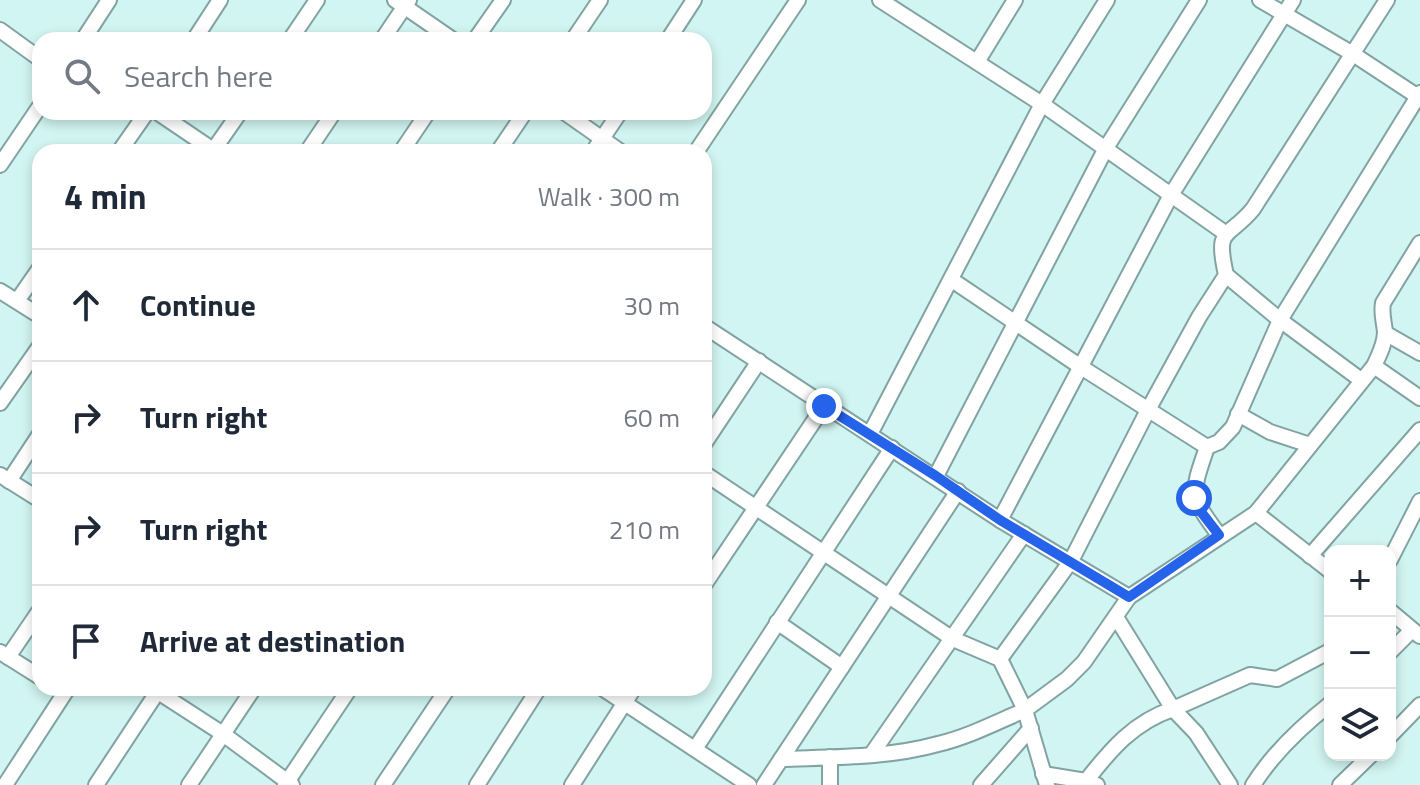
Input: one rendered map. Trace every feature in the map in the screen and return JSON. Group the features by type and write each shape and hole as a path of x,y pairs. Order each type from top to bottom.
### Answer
{"street":[{"path":"88,32 109,0"},
{"path":"199,32 220,0"},
{"path":"295,32 317,0"},
{"path":"481,32 503,0"},
{"path":"578,32 600,0"},
{"path":"673,32 694,0"},
{"path":"701,144 798,0"},
{"path":"880,0 1042,104 1225,233"},
{"path":"900,13 909,0"},
{"path":"977,62 1015,0"},
{"path":"870,434 1042,104 1107,0"},
{"path":"936,476 1106,148 1199,0"},
{"path":"1219,535 1194,498 1198,472 1207,447 1227,435 1280,320 1419,96 1260,0"},
{"path":"1000,520 1171,195 1293,0"},
{"path":"1361,380 1226,275 1220,247 1225,233 1253,209 1387,0"},
{"path":"386,32 403,2 442,32"},
{"path":"0,30 32,53"},
{"path":"0,165 32,118"},
{"path":"125,144 141,120"},
{"path":"169,120 204,144"},
{"path":"219,144 235,120"},
{"path":"312,144 329,120"},
{"path":"406,144 423,120"},
{"path":"503,144 520,120"},
{"path":"572,120 595,144"},
{"path":"598,144 615,120"},
{"path":"781,759 871,755 948,742 1025,710 1067,679 1084,662 1129,597 1256,513 1374,366 1384,344 1383,303 1420,243"},
{"path":"1000,659 1071,561 1148,410 1226,275"},
{"path":"17,301 32,279"},
{"path":"952,280 1207,447"},
{"path":"0,291 32,311"},
{"path":"712,331 1000,520 1129,597"},
{"path":"1385,333 1420,353"},
{"path":"0,403 32,357"},
{"path":"712,432 759,361"},
{"path":"1374,366 1420,398"},
{"path":"712,573 824,406"},
{"path":"1238,414 1270,432 1310,445"},
{"path":"1310,556 1420,430"},
{"path":"32,444 5,478 32,495"},
{"path":"695,749 892,448"},
{"path":"712,478 953,639 1000,659 1025,710 1045,779 1092,783 1123,737 1156,715 1250,675 1277,679 1324,654"},
{"path":"764,785 958,491"},
{"path":"1396,548 1420,501"},
{"path":"1256,513 1324,566"},
{"path":"871,755 1024,534"},
{"path":"1396,616 1416,633 1396,648"},
{"path":"1116,617 1173,709 1196,733 1230,785"},
{"path":"32,620 4,654 32,672"},
{"path":"777,622 842,667"},
{"path":"5,785 60,696"},
{"path":"96,785 153,696"},
{"path":"167,696 288,784 345,696"},
{"path":"189,785 249,696"},
{"path":"383,785 443,696"},
{"path":"477,785 534,696"},
{"path":"614,696 749,785"},
{"path":"572,785 629,696"},
{"path":"1396,730 1420,705"},
{"path":"1253,785 1289,742 1324,710"},
{"path":"981,785 1031,728"},
{"path":"830,757 830,785"},
{"path":"1340,785 1365,761"}],"route":[{"path":"824,406 1000,520 1129,597 1219,535 1194,498"}]}
